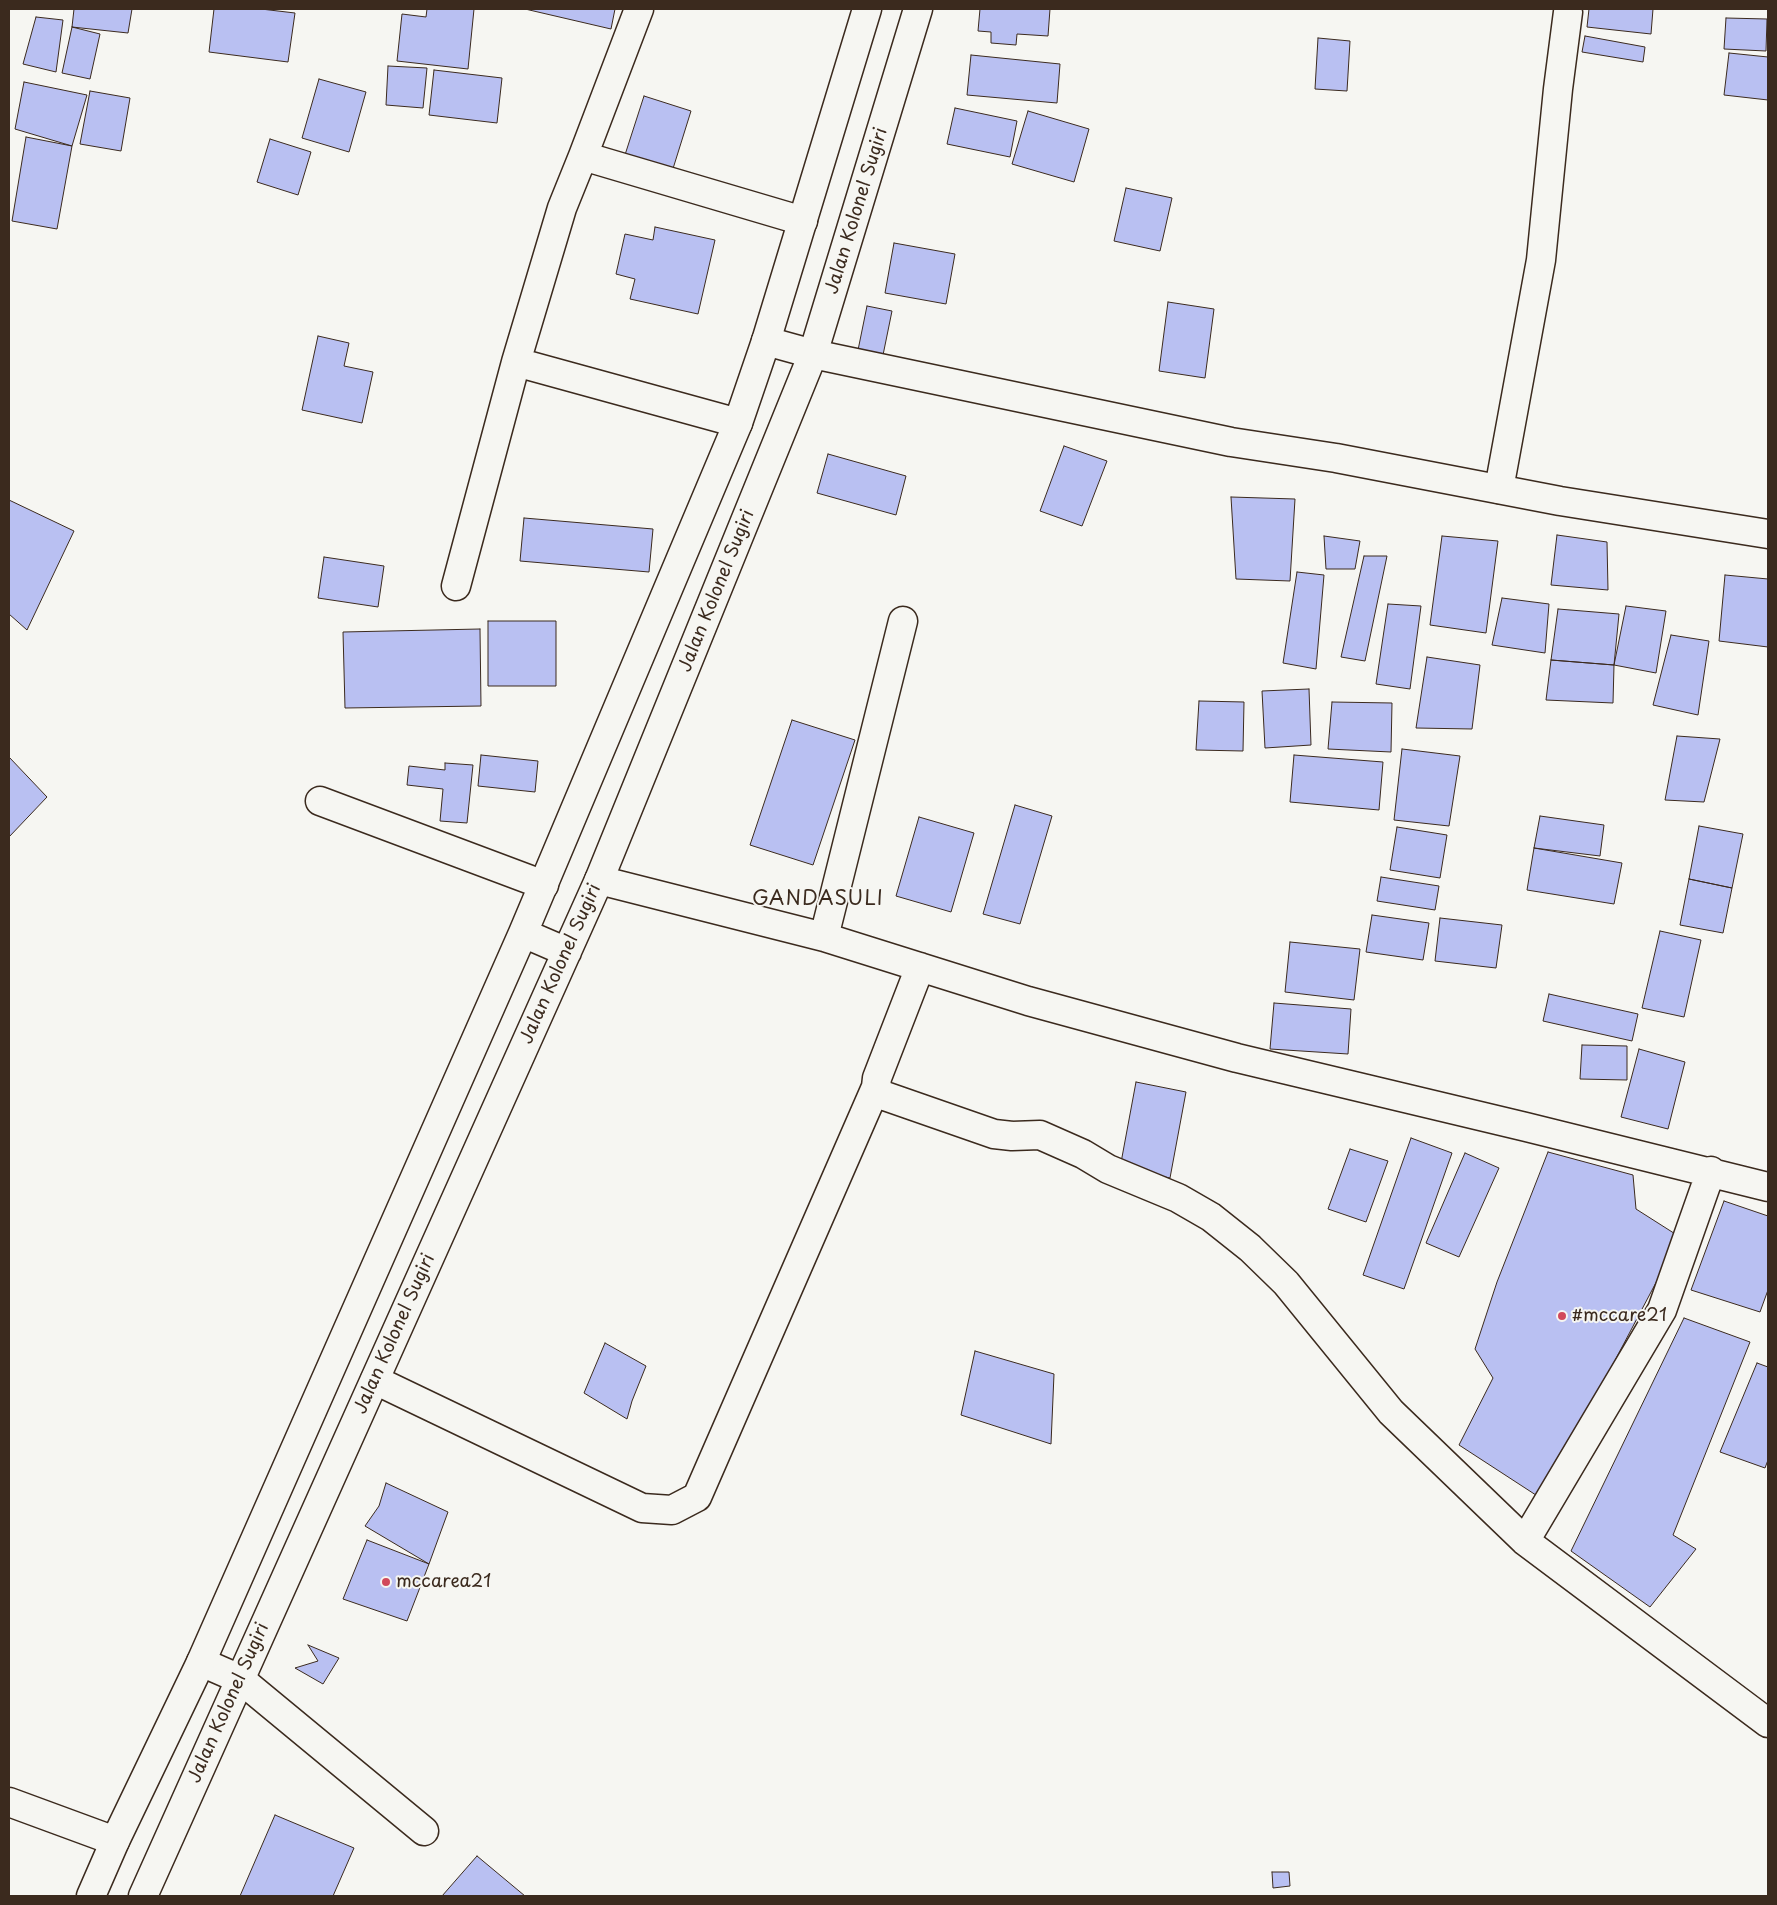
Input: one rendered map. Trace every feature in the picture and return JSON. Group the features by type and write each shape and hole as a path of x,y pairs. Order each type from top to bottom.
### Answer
{"street":[{"path":"456,586 516,362 562,208 639,9"},
{"path":"91,1896 115,1841 201,1662 523,933 738,423 766,341 867,9"},
{"name":"Jalan Kolonel Sugiri","path":"143,1896 599,880 813,354 918,9"},
{"path":"1499,489 1541,260 1558,88 1568,12"},
{"path":"583,156 803,220"},
{"path":"766,341 813,354 1231,442 1336,458 1560,501 1768,534"},
{"path":"516,362 738,423"},
{"path":"824,937 903,621"},
{"path":"320,801 544,885"},
{"path":"599,880 824,937 1028,1001 1237,1058 1710,1171 1768,1187"},
{"path":"523,933 567,952"},
{"path":"375,1380 642,1508 672,1510 697,1497 876,1087 877,1078 920,966"},
{"path":"876,1087 882,1095 994,1134 1012,1136 1040,1134 1083,1154 1108,1169 1178,1198 1211,1217 1250,1248 1286,1283 1391,1412 1525,1541 1768,1723"},
{"path":"1525,1541 1662,1310 1710,1171"},
{"path":"201,1662 240,1678 424,1831"},
{"path":"9,1802 115,1841"}],"building":[{"path":"74,9 132,9 128,33 72,27"},
{"path":"214,9 261,9 295,13 288,62 209,52"},
{"path":"427,9 474,9 468,69 397,61 402,14 426,17"},
{"path":"525,9 615,9 611,29"},
{"path":"980,9 1050,9 1048,36 1017,34 1016,45 991,43 991,32 978,31"},
{"path":"1589,9 1653,9 1651,34 1587,27"},
{"path":"36,17 63,20 56,72 23,64"},
{"path":"1726,18 1767,19 1766,51 1724,49"},
{"path":"72,27 100,34 90,79 62,73"},
{"path":"1585,36 1645,47 1643,62 1582,52"},
{"path":"1318,38 1350,41 1347,91 1315,89"},
{"path":"1729,53 1768,57 1768,100 1724,95"},
{"path":"971,55 1060,64 1057,103 967,95"},
{"path":"388,66 427,68 423,108 386,105"},
{"path":"434,70 502,78 497,123 429,115"},
{"path":"319,79 366,92 349,152 302,138"},
{"path":"24,82 87,95 72,146 15,129"},
{"path":"90,91 130,98 121,151 80,144"},
{"path":"644,96 691,111 671,175 623,161"},
{"path":"955,108 1017,121 1010,157 947,144"},
{"path":"1028,111 1089,129 1074,182 1012,164"},
{"path":"26,137 72,146 57,229 12,221"},
{"path":"270,139 311,152 298,195 257,182"},
{"path":"1126,188 1172,198 1160,251 1114,241"},
{"path":"655,227 715,240 698,314 630,299 635,279 616,274 625,234 653,240"},
{"path":"894,243 955,254 946,304 885,293"},
{"path":"1168,302 1214,309 1205,378 1159,371"},
{"path":"867,306 892,311 882,360 857,355"},
{"path":"318,336 349,343 344,366 373,372 362,423 302,410"},
{"path":"1064,446 1107,461 1082,526 1040,511"},
{"path":"828,454 906,476 896,515 817,493"},
{"path":"1231,497 1295,499 1290,581 1236,579"},
{"path":"9,500 74,531 27,630 9,614"},
{"path":"524,518 653,529 649,572 520,561"},
{"path":"1557,535 1607,542 1608,590 1551,585"},
{"path":"1324,536 1360,541 1355,569 1326,569"},
{"path":"1442,536 1498,541 1486,633 1430,625"},
{"path":"1364,556 1387,556 1365,661 1341,657"},
{"path":"324,557 384,566 378,607 318,598"},
{"path":"1297,572 1324,575 1316,669 1283,663"},
{"path":"1725,575 1768,579 1768,647 1719,641"},
{"path":"1502,598 1549,604 1545,653 1492,645"},
{"path":"1388,604 1421,606 1410,689 1376,684"},
{"path":"1626,606 1666,611 1656,673 1614,665"},
{"path":"1558,609 1619,614 1614,665 1551,660"},
{"path":"488,621 556,621 556,686 488,686"},
{"path":"480,629 481,706 345,708 343,632"},
{"path":"1671,635 1709,641 1698,715 1653,705"},
{"path":"1427,657 1480,665 1472,729 1416,728"},
{"path":"1551,660 1614,665 1613,703 1546,700"},
{"path":"1309,689 1311,745 1265,748 1262,691"},
{"path":"1199,701 1244,702 1243,751 1196,750"},
{"path":"1332,702 1392,703 1391,752 1328,749"},
{"path":"792,720 855,740 813,865 750,845"},
{"path":"1677,736 1720,739 1704,802 1665,800"},
{"path":"1402,749 1460,756 1449,826 1394,820"},
{"path":"481,755 538,761 535,792 478,786"},
{"path":"1294,755 1383,762 1379,810 1290,802"},
{"path":"9,757 47,797 9,837"},
{"path":"445,763 473,765 467,823 440,821 443,789 407,785 409,766 445,770"},
{"path":"1015,805 1052,816 1020,924 983,914"},
{"path":"1540,816 1604,825 1600,856 1534,848"},
{"path":"919,817 974,833 951,912 896,896"},
{"path":"1699,826 1743,834 1732,888 1689,879"},
{"path":"1397,827 1447,835 1440,878 1390,870"},
{"path":"1534,848 1622,863 1614,904 1527,890"},
{"path":"1381,877 1439,886 1435,910 1377,901"},
{"path":"1689,879 1732,888 1723,933 1680,925"},
{"path":"1372,915 1429,923 1423,960 1366,952"},
{"path":"1440,918 1502,925 1496,968 1435,961"},
{"path":"1660,931 1701,940 1684,1017 1642,1008"},
{"path":"1290,942 1360,949 1354,1000 1285,992"},
{"path":"1549,994 1638,1014 1632,1041 1543,1021"},
{"path":"1274,1003 1351,1009 1348,1054 1270,1049"},
{"path":"1582,1045 1627,1046 1627,1080 1580,1079"},
{"path":"1639,1049 1685,1062 1668,1129 1621,1117"},
{"path":"1136,1082 1186,1092 1170,1178 1120,1168"},
{"path":"1411,1138 1452,1153 1404,1289 1363,1275"},
{"path":"1350,1149 1388,1161 1366,1222 1328,1209"},
{"name":"#mccare21","path":"1548,1152 1633,1175 1636,1209 1680,1237 1542,1499 1459,1445 1493,1378 1475,1349 1497,1282"},
{"path":"1465,1153 1499,1168 1459,1257 1426,1243"},
{"path":"1724,1201 1768,1216 1768,1290 1760,1312 1691,1290"},
{"name":"#mccare21","path":"1684,1318 1750,1342 1673,1535 1696,1549 1650,1607 1571,1551"},
{"path":"605,1343 646,1366 627,1419 584,1393"},
{"path":"975,1351 1054,1374 1051,1444 961,1415"},
{"path":"1757,1363 1768,1367 1768,1460 1765,1468 1720,1452"},
{"path":"386,1483 448,1512 429,1564 365,1526 379,1506"},
{"name":"mccarea21","path":"367,1540 429,1564 407,1621 343,1599"},
{"path":"308,1645 339,1658 323,1684 295,1668 318,1661"},
{"path":"275,1815 354,1848 333,1896 240,1896"},
{"path":"477,1856 525,1896 442,1896"},
{"path":"1272,1872 1289,1872 1290,1886 1273,1888"}],"place":[{"name":"#mccare21","path":"1562,1316"},
{"name":"mccarea21","path":"386,1582"}],"district":[{"name":"GANDASULI","path":"818,899"}]}
